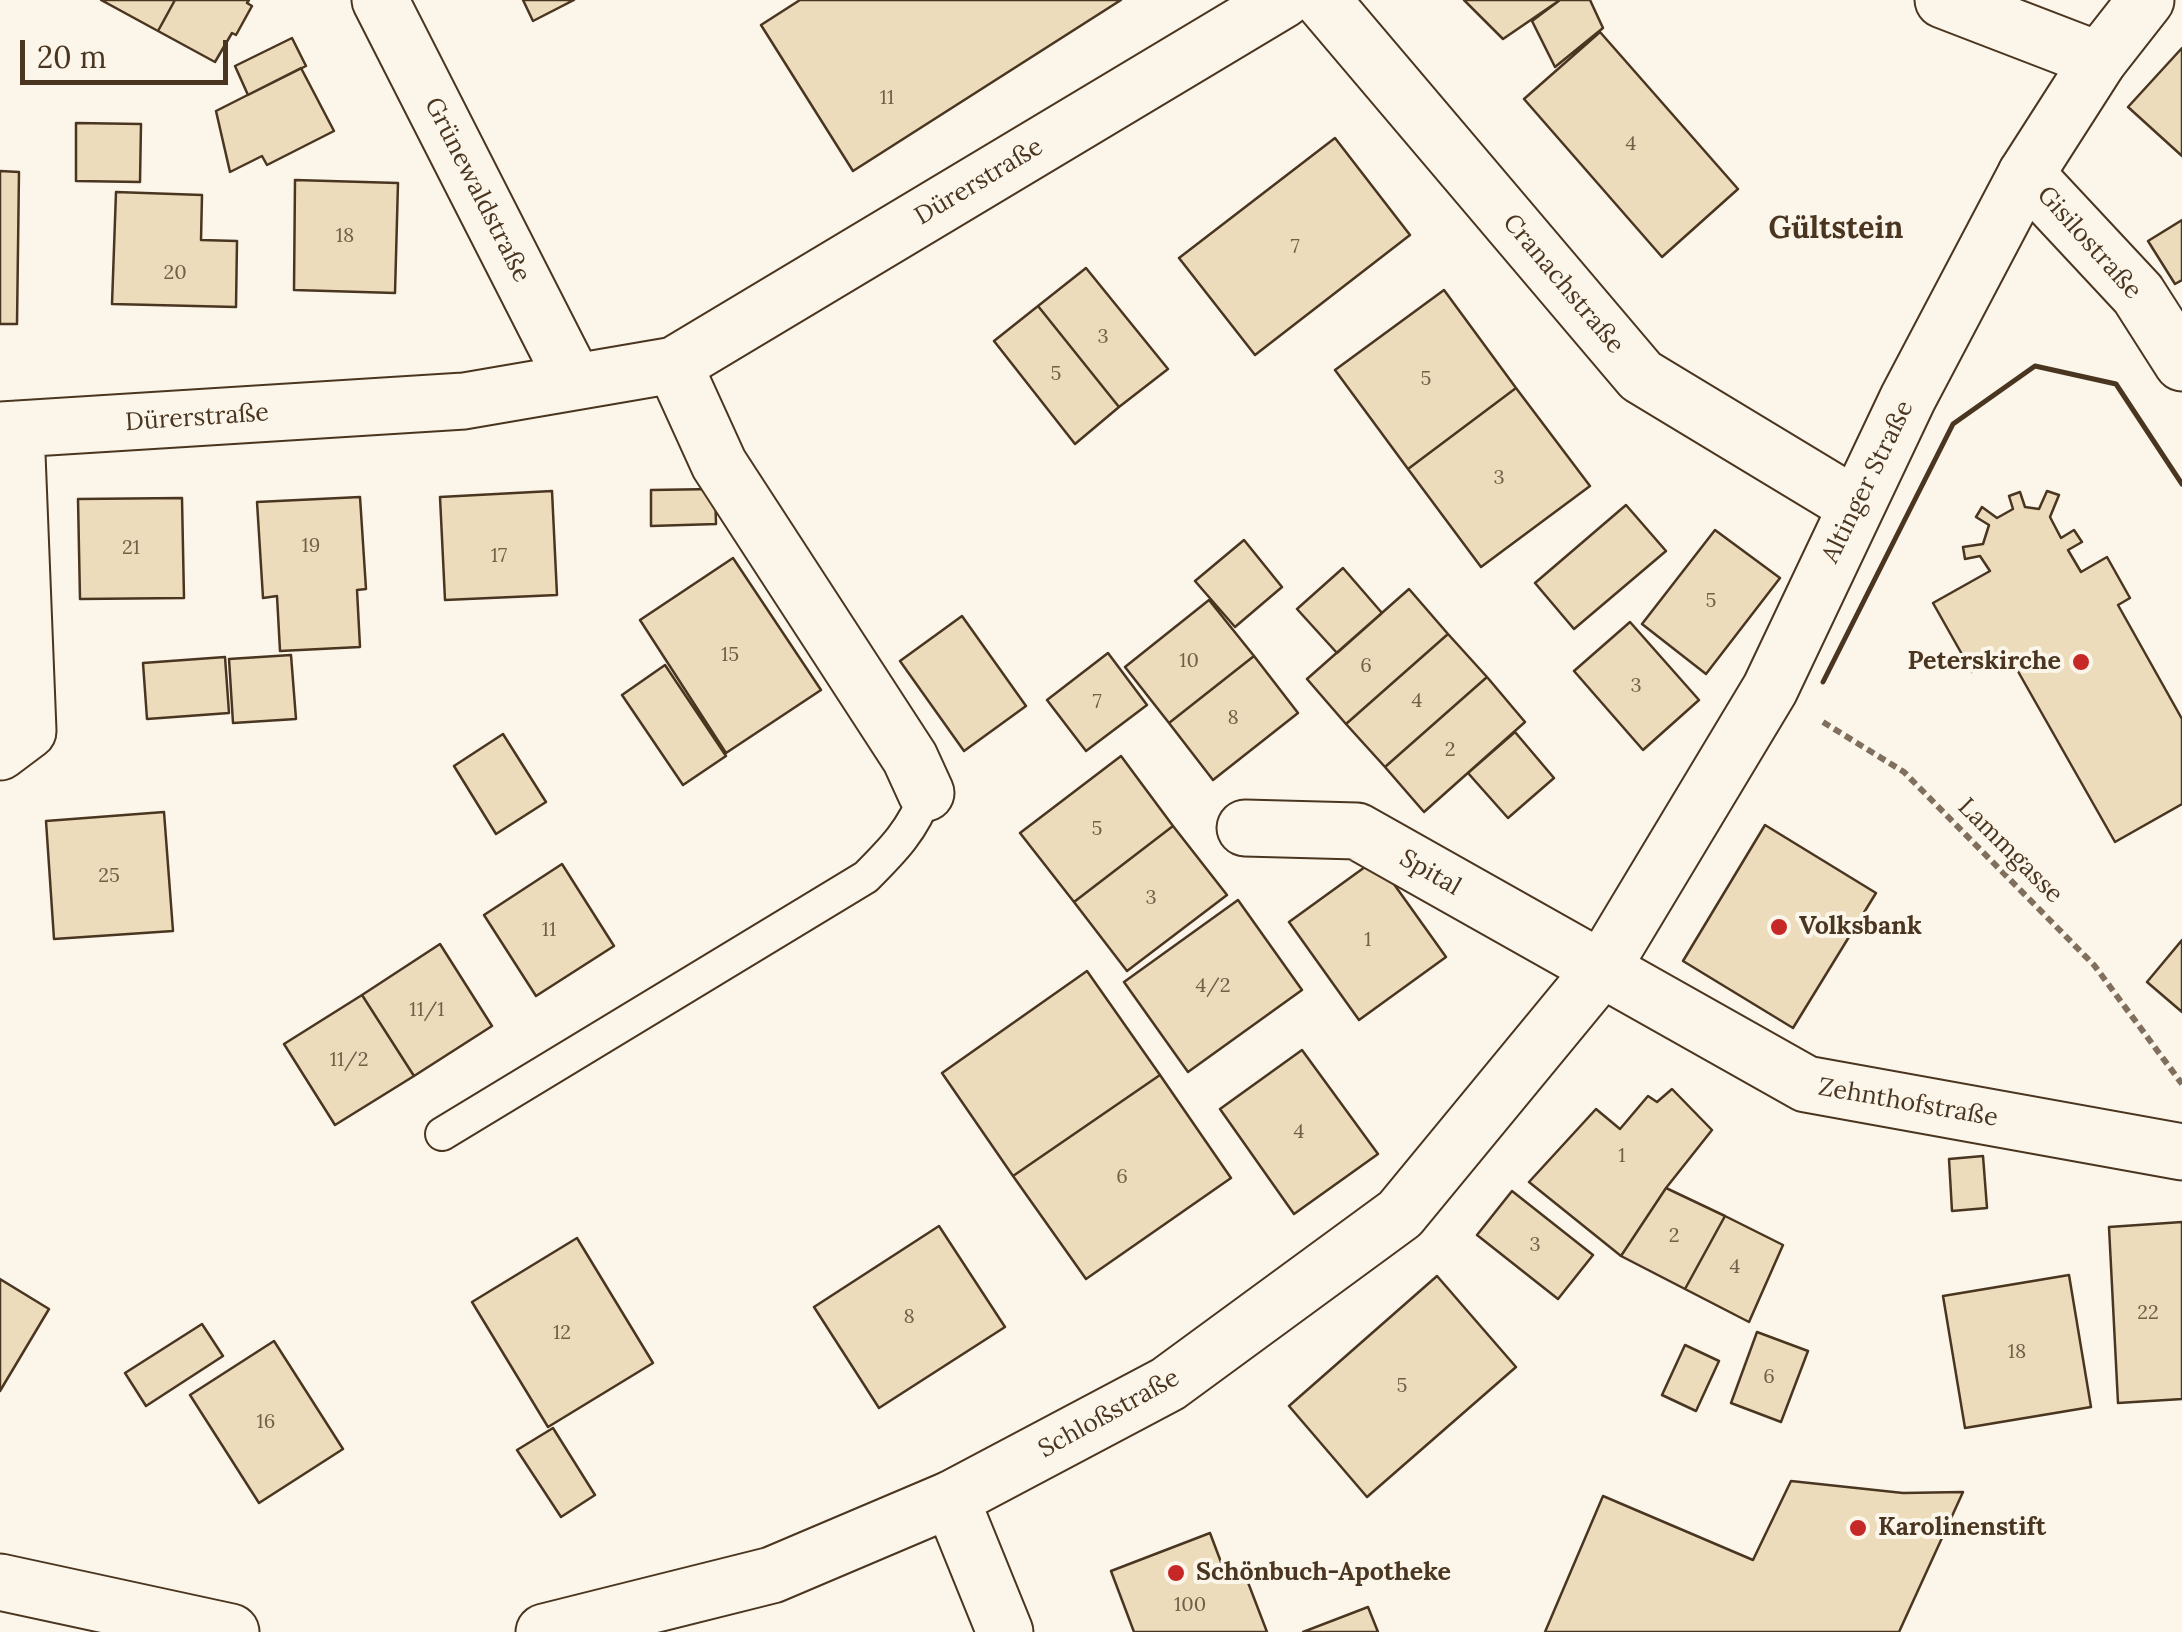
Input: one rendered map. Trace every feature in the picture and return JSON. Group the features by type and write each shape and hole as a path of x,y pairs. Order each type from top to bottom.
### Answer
{"street":[{"name":"Grünewaldstraße","path":"380,0 574,381"},
{"name":"Dürerstraße","path":"0,752 28,731 8,430 464,400 674,364 1283,0"},
{"name":"Cranachstraße","path":"1322,0 1641,376 1856,506"},
{"path":"1944,0 2099,60"},
{"name":"Altinger Straße","path":"1601,970 1770,689 1908,398 2026,174 2099,60 2146,0"},
{"name":"Gisilostraße","path":"2026,174 2138,294 2182,363"},
{"path":"674,364 719,464 910,758 926,794"},
{"name":"Spital","path":"1246,828 1357,832 1601,970"},
{"name":"Zehnthofstraße","path":"1601,970 1806,1084 2182,1152"},
{"name":"Schloßstraße","path":"544,1632 772,1575 951,1499 1168,1384 1400,1214 1601,970"},
{"path":"951,1499 1005,1632"},
{"path":"0,1582 232,1632"}],"lane":[{"path":"442,1134 866,877 903,839 918,817 926,794"}],"path":[{"name":"Lammgasse","path":"1770,689 1904,772 2094,965 2182,1084"}],"building":[{"path":"101,0 175,0 158,31"},
{"path":"175,0 249,0 247,3 252,6 215,62 158,31"},
{"path":"523,0 574,0 533,21"},
{"path":"800,0 1121,0 853,171 761,25"},
{"path":"1464,0 1560,0 1503,39"},
{"path":"1560,0 1590,0 1603,28 1555,67 1532,21"},
{"path":"1600,32 1738,189 1662,257 1524,99"},
{"path":"292,38 306,66 248,95 235,66"},
{"path":"2182,48 2182,156 2128,107"},
{"path":"301,68 334,131 267,165 262,156 230,172 216,111"},
{"path":"76,123 141,124 140,182 76,181"},
{"path":"1335,138 1410,235 1255,355 1179,258"},
{"path":"0,171 19,172 17,324 0,324"},
{"path":"295,180 398,183 395,293 294,290"},
{"path":"116,192 202,195 201,240 237,241 236,307 112,304"},
{"path":"2182,220 2182,280 2175,284 2148,241"},
{"path":"1086,268 1168,369 1119,407 1038,306"},
{"path":"1444,290 1516,388 1408,469 1335,370"},
{"path":"1038,306 1119,407 1075,444 994,341"},
{"path":"1516,388 1590,486 1481,567 1408,469"},
{"path":"715,489 716,524 651,526 651,490"},
{"path":"552,491 557,595 445,600 440,497"},
{"name":"Peterskirche","path":"2047,491 2059,495 2050,517 2061,538 2074,530 2082,542 2068,550 2081,572 2107,557 2130,598 2118,605 2182,719 2182,804 2115,842 2007,652 1972,672 1933,603 1990,571 1980,556 1965,559 1963,547 1983,544 1989,525 1976,517 1982,507 1997,518 2013,509 2009,496 2020,492 2025,507 2039,509"},
{"path":"360,497 366,589 357,590 360,647 280,651 277,596 263,598 257,502"},
{"path":"182,498 184,598 80,599 78,499"},
{"path":"1626,505 1666,551 1574,629 1535,583"},
{"path":"1715,530 1780,578 1706,674 1642,624"},
{"path":"1244,540 1282,587 1235,627 1195,581"},
{"path":"733,558 821,690 726,753 640,620"},
{"path":"1343,568 1382,613 1337,653 1297,609"},
{"path":"1409,589 1448,634 1346,724 1307,679"},
{"path":"1209,600 1254,656 1169,723 1125,667"},
{"path":"962,616 1026,706 964,751 900,661"},
{"path":"1630,622 1699,700 1643,750 1574,671"},
{"path":"1448,634 1487,677 1385,767 1346,724"},
{"path":"1108,653 1147,705 1086,751 1047,700"},
{"path":"291,655 296,719 233,723 229,659"},
{"path":"1254,656 1298,713 1213,780 1169,723"},
{"path":"225,657 229,713 147,719 143,663"},
{"path":"665,665 726,756 683,785 622,695"},
{"path":"1487,677 1525,722 1424,812 1385,767"},
{"path":"1515,732 1554,778 1508,818 1468,773"},
{"path":"503,734 546,802 496,834 454,766"},
{"path":"1121,756 1173,826 1074,902 1020,833"},
{"path":"164,812 173,931 54,939 46,821"},
{"name":"Volksbank","path":"1765,825 1876,893 1793,1028 1683,961"},
{"path":"1173,826 1227,895 1127,971 1074,902"},
{"path":"1376,859 1446,957 1359,1020 1289,922"},
{"path":"562,864 614,946 536,996 484,915"},
{"path":"1238,900 1302,990 1188,1072 1124,982"},
{"path":"2182,940 2182,1012 2147,982"},
{"path":"440,944 492,1026 414,1076 362,995"},
{"path":"1087,971 1160,1075 1013,1176 942,1073"},
{"path":"362,995 414,1076 335,1125 284,1044"},
{"path":"1302,1050 1378,1154 1294,1214 1220,1109"},
{"path":"1160,1075 1231,1178 1086,1279 1013,1176"},
{"path":"1672,1089 1712,1130 1666,1188 1621,1256 1529,1182 1596,1109 1620,1129 1648,1096 1657,1102"},
{"path":"1983,1156 1987,1208 1952,1211 1949,1159"},
{"path":"1666,1188 1725,1216 1685,1289 1621,1256"},
{"path":"1512,1191 1593,1255 1558,1299 1477,1235"},
{"path":"1725,1216 1783,1245 1749,1322 1685,1289"},
{"path":"2182,1222 2182,1399 2118,1403 2109,1227"},
{"path":"939,1226 1005,1327 879,1408 814,1307"},
{"path":"577,1238 653,1363 548,1427 472,1302"},
{"path":"2069,1275 2091,1407 1965,1428 1943,1296"},
{"path":"1437,1276 1516,1367 1367,1497 1289,1406"},
{"path":"0,1279 49,1309 0,1391"},
{"path":"202,1324 223,1356 146,1406 125,1373"},
{"path":"1757,1332 1808,1351 1781,1422 1731,1403"},
{"path":"274,1341 343,1449 259,1503 190,1395"},
{"path":"1685,1345 1719,1361 1696,1411 1662,1395"},
{"path":"553,1428 595,1495 561,1517 517,1450"},
{"name":"Karolinenstift","path":"1791,1481 1903,1493 1963,1492 1899,1632 1545,1632 1603,1496 1753,1560"},
{"path":"1210,1533 1227,1578 1244,1572 1267,1632 1134,1632 1111,1571"},
{"path":"1368,1607 1378,1632 1303,1632"}],"wall":[{"path":"1823,682 1953,424 2035,366 2116,384 2182,484"}],"place":[{"name":"Peterskirche","path":"2081,662"},
{"name":"Volksbank","path":"1779,927"},
{"name":"Karolinenstift","path":"1858,1528"},
{"name":"Schönbuch-Apotheke","path":"1176,1573"}],"district":[{"name":"Gültstein","path":"1836,229"}]}
